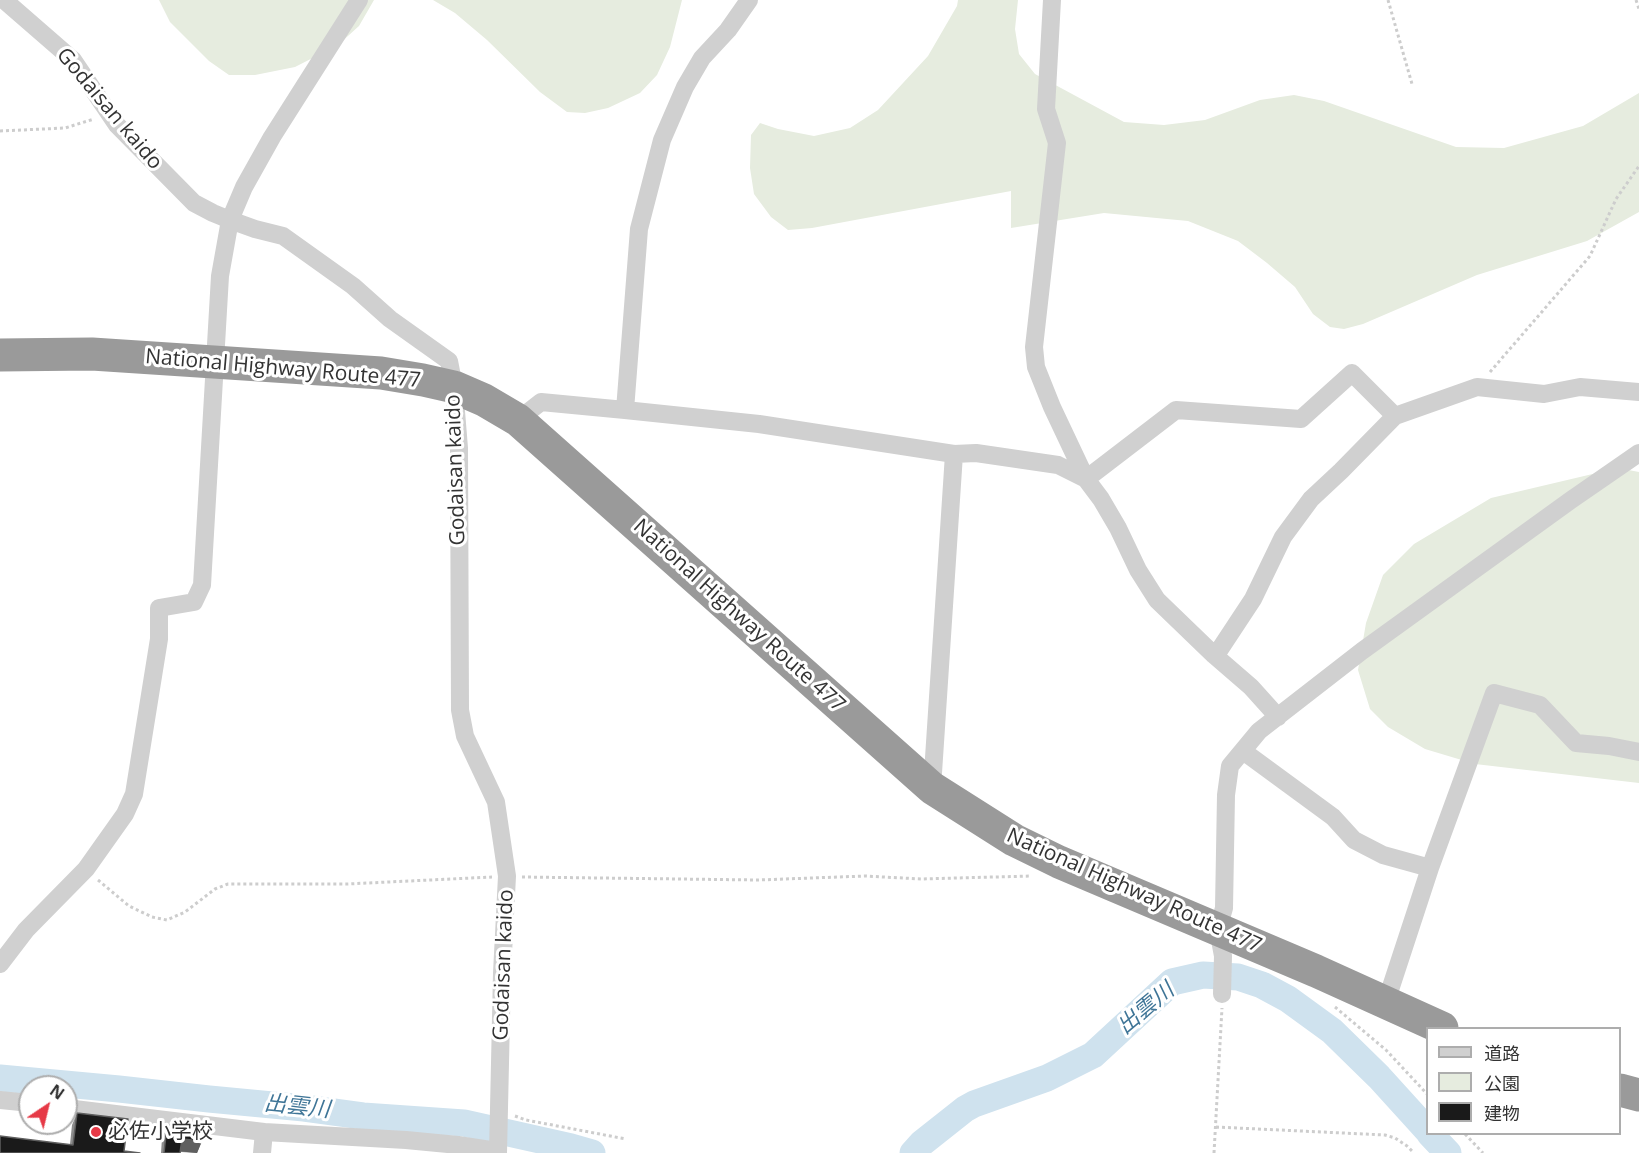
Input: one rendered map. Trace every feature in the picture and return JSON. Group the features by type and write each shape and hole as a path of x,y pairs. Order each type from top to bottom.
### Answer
{"highway":[{"name":"National Highway Route 477","path":"0,355 92,354 381,373 454,387 484,400 518,420 932,788 1014,840 1221,942 1386,1002 1438,1027"},
{"path":"1621,1090 1639,1095"}],"street":[{"name":"Godaisan kaido","path":"4,0 73,60 117,125 194,203 230,220 283,236 352,286 390,319 449,361 454,387 459,448 460,710 465,736 496,802 507,876 497,1148"},
{"path":"0,964 26,930 86,869 125,814 135,794 159,639 159,608 194,602 202,585 220,276 230,220 244,187 272,137 359,0"},
{"path":"625,410 639,229 662,141 685,87 702,58 728,30 748,0"},
{"path":"1052,0 1046,109 1057,143 1034,347 1036,367 1086,479 1101,499 1138,570 1157,600 1251,687 1278,717"},
{"path":"1086,479 1176,410 1302,419 1352,373 1395,416"},
{"path":"1214,655 1253,600 1283,537 1311,499 1395,416 1477,387 1544,394 1580,387 1639,393"},
{"path":"518,420 541,402 625,410 759,424 954,454 976,453 1058,465 1086,479"},
{"path":"1222,994 1221,942 1224,908 1226,795 1230,766 1259,731 1362,651 1639,453"},
{"path":"932,788 954,454"},
{"path":"1386,1002 1430,868 1494,693 1539,705 1576,743 1639,752"},
{"path":"1242,751 1333,817 1354,840 1383,855 1430,868"},
{"path":"0,1100 18,1102"},
{"path":"78,1109 264,1132 497,1148"},
{"path":"262,1153 264,1132"}],"path":[{"path":"1388,0 1412,84"},
{"path":"1636,0 1639,9"},
{"path":"0,131 65,128 110,114"},
{"path":"1477,387 1590,256 1616,199 1639,166"},
{"path":"86,869 129,906 152,917 167,920 185,912 215,888 228,884 347,884 507,876 758,880 865,876 921,879 1040,876 1059,862"},
{"path":"1214,1153 1222,994"},
{"path":"1344,1014 1386,1050 1426,1093"},
{"path":"499,1113 626,1139"},
{"path":"1215,1127 1385,1135 1401,1142 1414,1153"},
{"path":"1466,1135 1483,1153"}],"green space":[{"path":"159,0 374,0 359,26 338,45 295,67 255,75 229,75 209,61 170,22"},
{"path":"433,0 682,0 670,47 657,75 640,93 608,108 585,113 567,112 540,92 487,40 455,13"},
{"path":"958,0 1018,0 1015,29 1019,54 1035,74 1124,122 1164,125 1205,120 1260,100 1294,95 1324,101 1456,147 1504,148 1583,126 1639,93 1639,212 1587,241 1477,275 1363,324 1344,329 1330,327 1313,314 1295,287 1238,241 1188,221 1104,213 1011,228 1011,191 812,228 788,230 771,217 754,194 750,168 751,135 760,123 814,136 850,128 878,110 928,56 957,6"},
{"path":"1618,468 1639,472 1639,783 1475,764 1425,749 1388,727 1370,709 1358,670 1366,623 1383,575 1414,544 1491,498"}],"building":[{"path":"78,1113 128,1119 124,1151 140,1153 0,1153 0,1136 73,1145 74,1135 78,1135"},
{"path":"167,1125 203,1129 202,1141 182,1139 180,1153 164,1153"}],"waterway":[{"name":"出雲川","path":"913,1153 922,1143 974,1104 1047,1078 1093,1055 1172,982 1203,975 1238,977 1262,985 1288,999 1332,1031 1379,1077 1426,1129"},
{"name":"出雲川","path":"0,1078 304,1108 363,1116 464,1123 592,1153"},
{"name":"出雲川","path":"1431,1135 1448,1153"}],"place":[{"name":"必佐小学校","path":"96,1132"}]}
